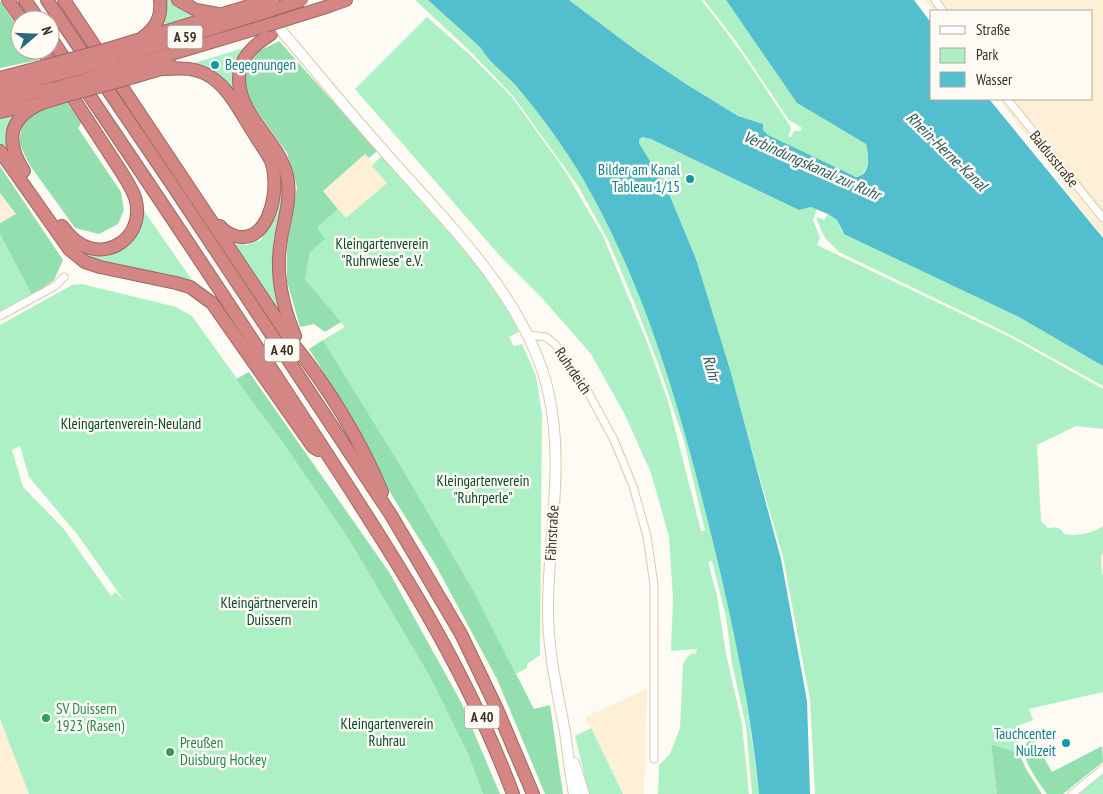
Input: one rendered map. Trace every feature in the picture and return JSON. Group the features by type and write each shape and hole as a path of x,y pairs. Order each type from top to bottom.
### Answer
{"highway":[{"name":"A 40","path":"47,0 391,515 461,634 497,709 533,794"},
{"path":"64,0 294,345 307,361 347,424 377,480 391,515"},
{"path":"118,64 150,32 158,21 161,7 160,0"},
{"path":"178,0 196,10 223,14"},
{"path":"140,40 271,0"},
{"name":"A 59","path":"0,100 62,92 118,64 253,7 302,0"},
{"name":"A 59","path":"0,89 48,71 118,64 268,30 346,0"},
{"path":"268,30 246,56 239,81 242,96 282,163 287,175 289,191 280,242 279,279 286,314 307,361"},
{"path":"163,68 232,37"},
{"name":"A 40","path":"60,51 183,233 396,560 444,643 482,717 513,794"},
{"path":"49,60 78,103 131,189 137,207 136,223 130,236 120,244 107,249 94,249 81,245 69,236 18,161 12,148 14,124 21,115 30,108 62,92"},
{"path":"118,64 193,69 212,78 219,83 233,101 271,162 275,186 270,209 266,222 260,232 250,237 241,238 224,231 194,193"},
{"path":"4,77 48,71"},
{"path":"0,112 42,103"},
{"path":"78,103 138,174 183,233"},
{"path":"0,151 69,249 85,262 100,267 176,282 190,287 212,304 313,447 327,454"}],"main road":[{"path":"253,7 373,139 471,251 510,304 528,336"},
{"name":"Fährstraße","path":"528,336 543,371 553,414 555,478 548,605 551,655 565,734"},
{"path":"565,734 574,794"},
{"path":"565,734 584,794"}],"street":[{"name":"Baldusstraße","path":"1008,100 1103,218"},
{"path":"0,316 54,286 64,277"},
{"name":"Ruhrdeich","path":"528,336 546,337 556,345 588,392 610,432 633,486 647,536 654,585 654,759"},
{"path":"1072,794 1103,769"}],"shaded area":[{"path":"924,0 1103,0 1103,238 1000,100 1093,100 1093,10 932,10"},
{"path":"365,154 373,163 372,166 387,183 346,219 323,191"},
{"path":"0,193 16,214 0,223"},
{"path":"647,689 644,794 623,794 585,717"},
{"path":"0,719 29,794 0,794"}],"green space":[{"path":"164,0 173,0 201,16 158,30"},
{"path":"415,0 428,0 481,48 526,98 576,167 623,256 655,336 693,460 733,625 742,673 759,794 752,794 746,726 732,664 726,617 712,561 708,562 717,595 726,654 742,724 749,794 658,794 659,765 670,754 680,728 683,664 688,656 693,653 696,654 697,649 671,651 673,598 669,537 651,473 625,415 591,354 542,298 500,256 355,89 427,17 469,54 512,97 565,171 603,236 649,347 668,401 701,531 705,531 684,441 660,369 635,304 608,240 578,186 513,96 470,51"},
{"path":"569,0 701,0 736,46 790,126 791,129 788,136 791,137 794,131 801,131 802,128 789,120 736,41 704,0 726,0 797,103 866,144 868,157 866,170 860,176 851,176 768,135 763,130 763,124 738,116 686,84 637,51"},
{"path":"0,1 10,16 10,60 39,60 0,68"},
{"path":"279,41 377,151 369,158 365,154 323,191 338,209 317,228 325,239 310,252 305,279 341,322 325,332 314,324 300,327 287,281 287,248 297,187 287,153 252,104 244,83 249,62 261,50"},
{"path":"247,47 239,98 193,65 194,63"},
{"path":"67,102 82,122 78,128 121,192 124,210 118,224 99,234 75,228 29,164 19,143 22,125 37,112"},
{"path":"18,112 11,153 8,154 0,144 0,115"},
{"path":"642,137 651,139 799,210 811,207 817,208 813,220 820,238 817,245 1010,337 1103,389 1103,429 1076,426 1037,445 1041,521 1048,528 1057,528 1064,534 1069,535 1084,534 1103,526 1103,554 1101,557 1103,574 1103,692 1029,709 1033,720 1017,726 1019,753 991,744 997,794 815,794 810,700 783,557 696,259 667,189 639,143"},
{"path":"381,156 456,240 490,284 506,307 519,332 509,337 514,346 522,344 536,376 542,414 540,655 527,664 527,668 516,674 473,590 405,473 323,340 345,327 305,279 317,228 338,209 346,218 387,183 372,166"},
{"path":"272,157 285,184 283,317 234,244 246,245 261,240 271,222"},
{"path":"0,166 63,260 54,280 32,295 0,234 0,223 16,214 0,193"},
{"path":"142,208 194,283 102,262 82,253 106,251 131,240 140,228"},
{"path":"828,214 837,220 842,232 1019,317 1103,366 1103,386 1011,335 839,252 825,238 817,220 817,217 824,220"},
{"path":"0,234 32,295 0,312"},
{"path":"82,284 176,307 192,316 281,440 348,538 430,677 468,754 483,794 29,794 0,719 0,325 72,285","holes":["20,446 29,477 77,534 125,602 116,592 111,596 63,528 23,487 12,450"]},
{"path":"323,340 405,473 473,590 534,709 550,705 563,794 545,794 497,679 435,564 381,478 346,408 309,349"},
{"path":"249,372 389,572 461,702 500,794 483,794 468,754 430,677 348,538 281,440 236,379"},
{"path":"591,728 623,794 589,794 575,736"},
{"path":"1033,738 1052,772 1102,746 1103,762 1063,794 1047,794 1032,772 1026,758 1026,745"},
{"path":"991,744 1019,753 1026,769 1042,794 997,794"},
{"path":"1103,772 1103,794 1076,794"}],"water":[{"path":"428,0 569,0 637,51 686,84 738,116 763,124 763,130 768,135 856,177 867,169 868,154 866,144 797,103 726,0 914,0 930,21 930,100 990,100 1103,238 1103,366 1019,317 844,234 837,220 828,214 811,207 799,210 651,139 642,137 639,140 667,189 696,259 730,370 781,559 807,701 810,794 759,794 745,690 724,586 684,430 657,344 624,260 605,219 583,179 552,132 526,98 481,48"}],"place":[{"name":"Begegnungen","path":"215,65"},
{"name":"Bilder am Kanal Tableau 1/15","path":"690,179"},
{"name":"SV Duissern 1923 (Rasen)","path":"46,718"},
{"name":"Tauchcenter Nullzeit","path":"1066,743"},
{"name":"Preußen Duisburg Hockey","path":"170,752"}],"water label":[{"name":"Rhein-Herne-Kanal","path":"947,151"},
{"name":"Verbindungskanal zur Ruhr","path":"812,165"},
{"name":"Ruhr","path":"712,368"}],"park label":[{"name":"Kleingartenverein \"Ruhrwiese\" e.V.","path":"382,252"},
{"name":"Kleingartenverein-Neuland","path":"131,424"},
{"name":"Kleingartenverein \"Ruhrperle\"","path":"483,490"},
{"name":"Kleingärtnerverein Duissern","path":"269,612"},
{"name":"Kleingartenverein Ruhrau","path":"387,732"}]}
